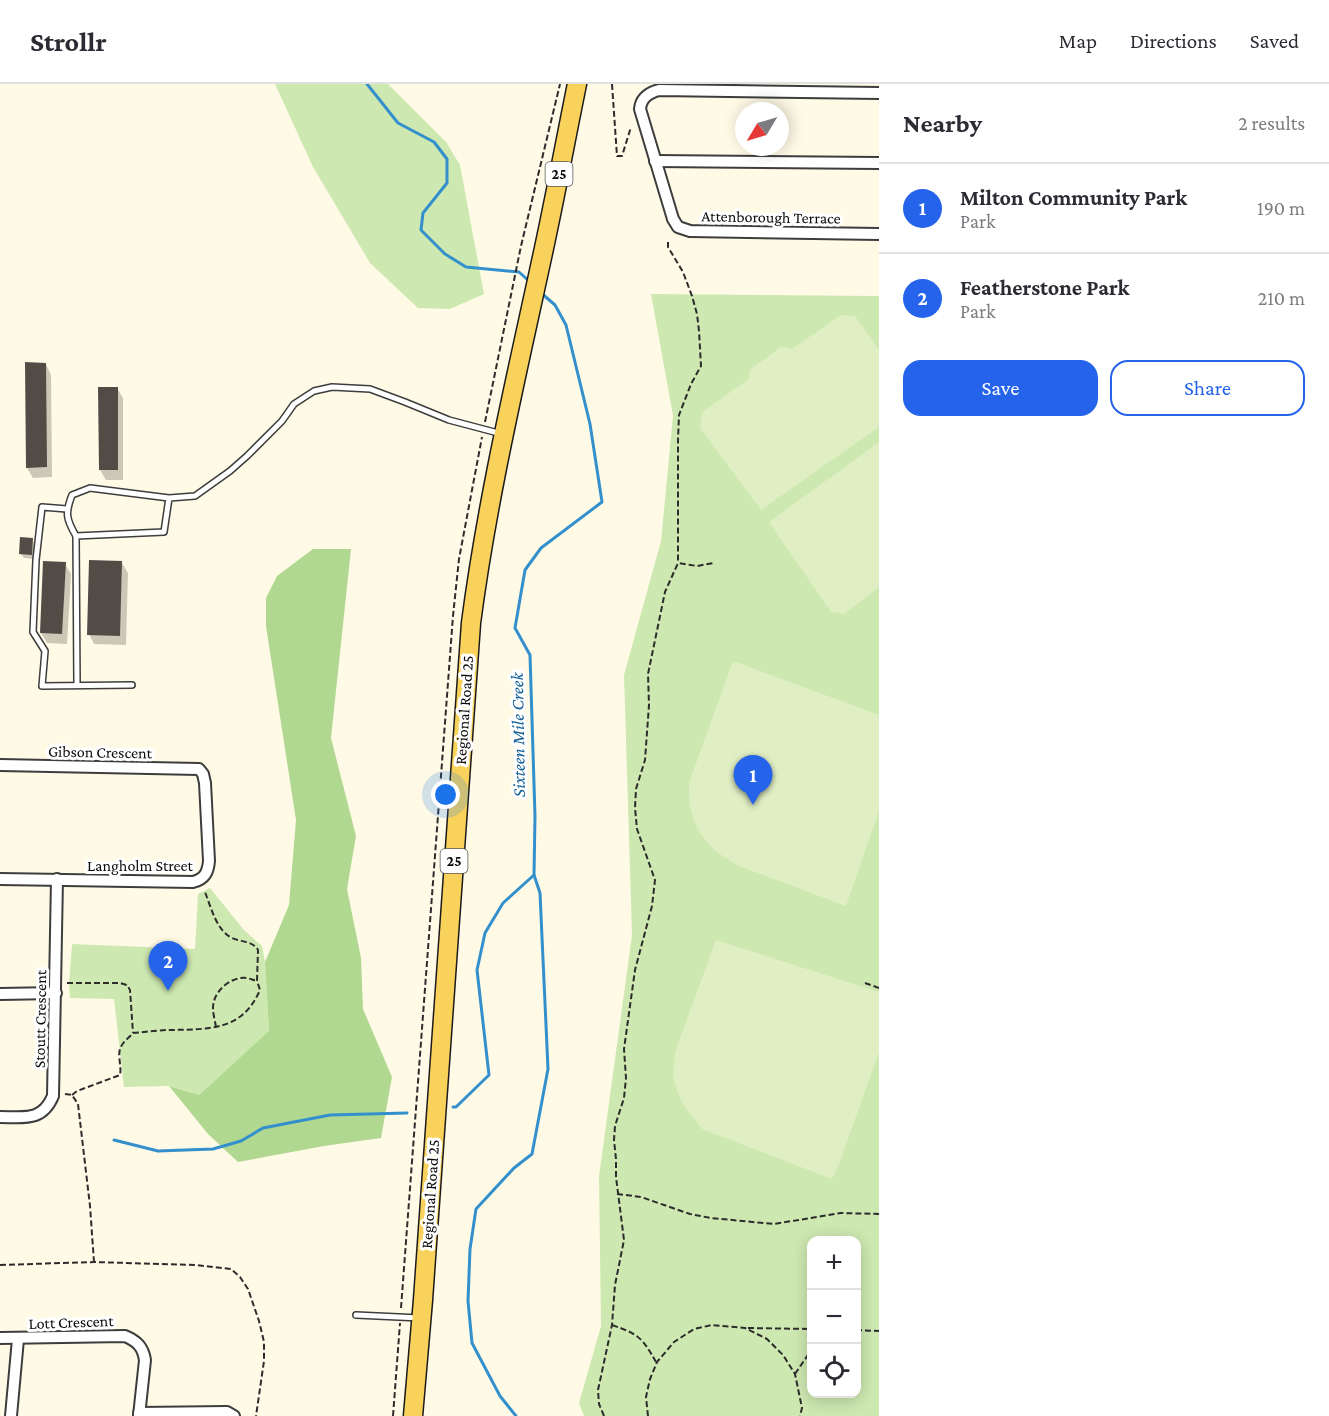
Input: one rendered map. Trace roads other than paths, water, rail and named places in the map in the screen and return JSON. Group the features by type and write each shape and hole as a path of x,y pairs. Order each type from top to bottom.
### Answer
{"main road":[{"name":"Regional Road 25","path":"413,1416 471,623 478,567 503,435 577,84"}],"street":[{"name":"Attenborough Terrace","path":"879,93 831,88 659,90 644,97 640,102 655,161 673,219 678,227 684,230 879,234"},
{"path":"655,161 879,163"},
{"name":"Gibson Crescent","path":"0,765 199,769"},
{"name":"Langholm Street","path":"0,879 186,883 200,880 205,876 209,861 206,783 199,769"},
{"name":"Stoutt Crescent","path":"0,1117 31,1117 39,1114 49,1105 53,1092 57,879"},
{"path":"0,994 56,993"},
{"name":"Lott Crescent","path":"0,1338 125,1336 134,1339 139,1343 146,1360 139,1415"},
{"path":"11,1416 18,1339"},
{"path":"139,1415 227,1412 234,1416"}],"lane":[{"path":"77,685 76,536 68,523 67,509 72,495 90,488 169,498 195,496 247,456 282,421 294,404 314,391 332,387 370,389 449,420 503,435"},
{"path":"76,536 164,532 169,498"},
{"path":"67,509 42,507 36,560 33,632 45,651 42,686 132,685"},
{"path":"356,1315 421,1318"}],"waterway":[{"name":"Sixteen Mile Creek","path":"367,84 398,123 434,142 447,159 447,183 423,213 421,230 445,254 466,267 519,272 529,281"},
{"name":"Sixteen Mile Creek","path":"516,1416 500,1396 472,1343 468,1301 470,1249 476,1209 514,1168 532,1154 548,1069 540,893 534,875 535,816 530,655 515,628 525,570 541,548 602,502 590,424 566,325 555,305 540,292"},
{"path":"453,1107 456,1107 489,1075 477,970 485,933 503,903 534,875"},
{"path":"114,1140 158,1151 213,1149 241,1141 263,1128 330,1115 407,1113"}],"place":[{"name":"Milton Community Park","path":"753,805"},
{"name":"Featherstone Park","path":"168,991"}]}
